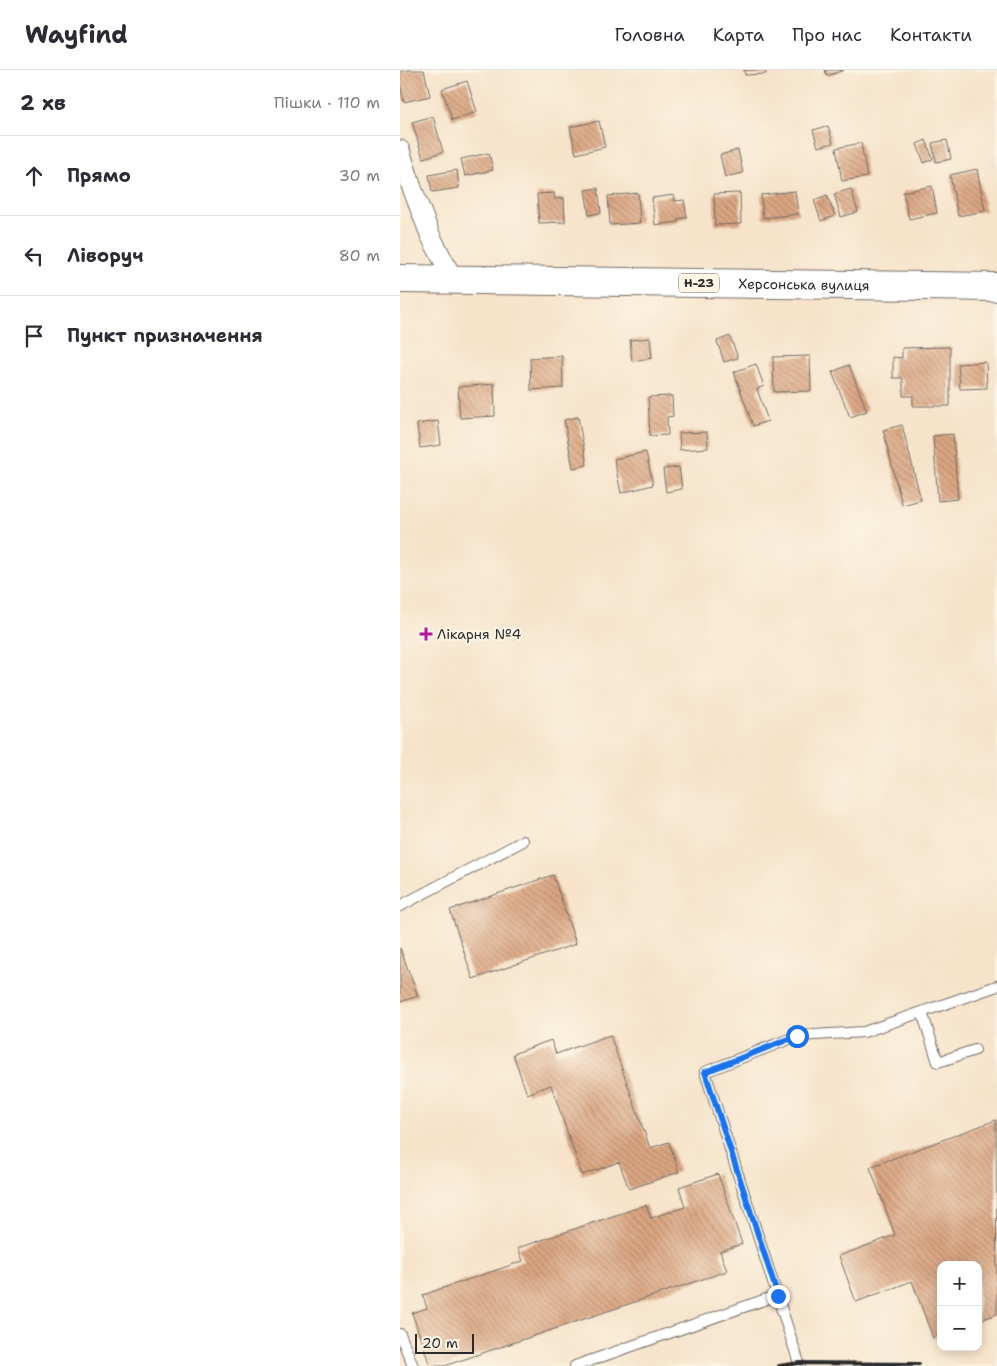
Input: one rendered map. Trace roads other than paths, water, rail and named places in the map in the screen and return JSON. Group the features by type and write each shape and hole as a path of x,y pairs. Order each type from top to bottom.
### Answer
{"main road":[{"name":"Херсонська вулиця","path":"400,279 997,287"}],"street":[{"path":"400,150 431,237 453,279"}],"lane":[{"path":"400,906 523,841"},
{"path":"800,1366 705,1072 797,1036 864,1032 997,986"},
{"path":"922,1012 938,1062 976,1050"},
{"path":"576,1366 778,1296"},
{"path":"400,1334 412,1366"}],"railway":[{"path":"779,1366 799,1363 919,1364"}],"place":[{"name":"Лікарня №4","path":"426,634"}]}
